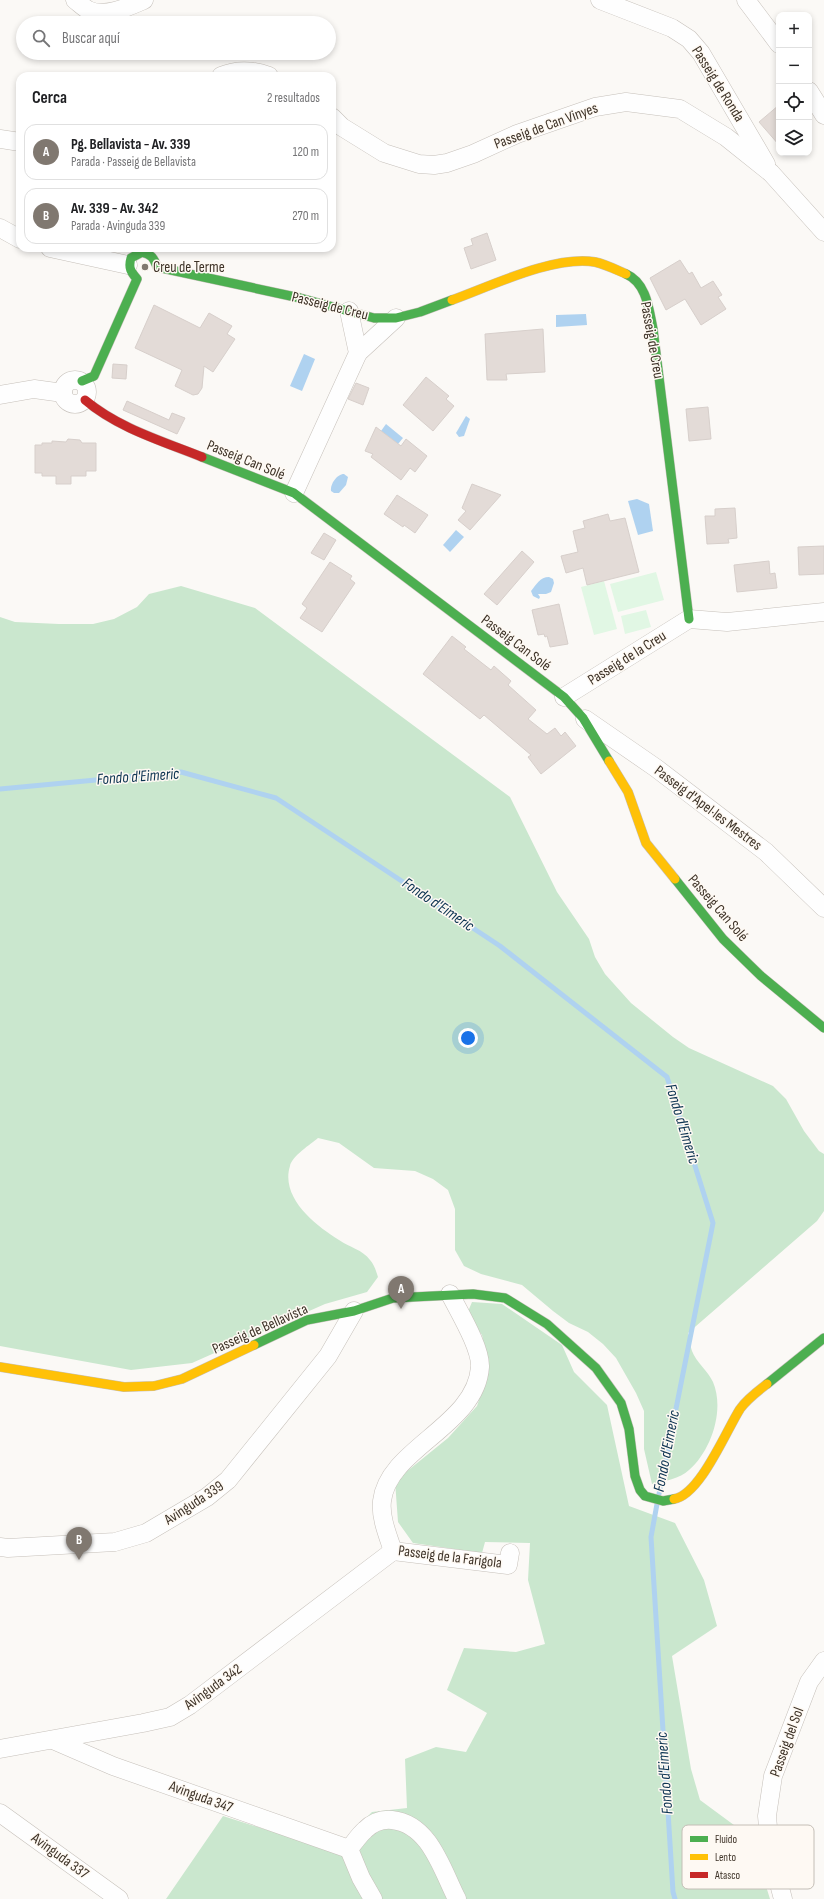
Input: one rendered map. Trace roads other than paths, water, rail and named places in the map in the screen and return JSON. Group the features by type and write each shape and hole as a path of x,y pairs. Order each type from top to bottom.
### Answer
{"street":[{"path":"75,0 88,10 102,13 119,10 144,0"},
{"name":"Passeig de Ronda","path":"600,0 672,28 689,39 701,53 771,173"},
{"path":"746,0 776,40"},
{"path":"238,72 258,72"},
{"path":"812,96 824,115"},
{"name":"Passeig de Can Vinyes","path":"336,121 342,127 384,153 419,164 434,165 473,154 517,134 595,106 626,102 680,108 726,137 771,173 824,232"},
{"path":"0,139 16,141"},
{"path":"0,228 16,237"},
{"path":"64,252 133,272"},
{"path":"82,381 88,392 85,400 78,404 73,404 66,400 63,393 64,386 70,380 78,379 82,381 94,376 133,272 131,257 139,252 152,256"},
{"name":"Passeig de Creu","path":"152,256 374,318 396,318 420,312 548,264 572,261 596,262 630,276 641,287 648,302 653,329 689,619"},
{"path":"349,311 358,352"},
{"path":"294,493 358,352 396,318"},
{"path":"0,395 34,390 63,393"},
{"name":"Passeig Can Solé","path":"85,400 100,413 137,431 294,493 564,697 583,718 628,792 646,843 723,939 761,976 810,1014 824,1028"},
{"path":"689,619 727,622 824,612"},
{"name":"Passeig de la Creu","path":"564,697 689,619"},
{"name":"Passeig d'Apel·les Mestres","path":"583,718 656,768 766,852 824,908"},
{"name":"Passeig de Bellavista","path":"0,1367 124,1387 154,1386 182,1379 307,1320 354,1311 393,1298 450,1294 473,1294 505,1298 547,1324 596,1368 621,1403 629,1428 635,1476 640,1490 645,1496 663,1501 680,1498 688,1492 708,1466 741,1408 757,1392 824,1338"},
{"name":"Passeig de la Farigola","path":"450,1294 474,1343 480,1366 475,1388 464,1406 396,1469 386,1486 382,1501 382,1511 392,1551 508,1565 510,1553"},
{"name":"Avinguda 339","path":"0,1547 8,1548 115,1542 146,1533 207,1497 228,1480 328,1356 354,1311"},
{"name":"Avinguda 342","path":"0,1749 170,1717 190,1705 392,1551"},
{"name":"Passeig del Sol","path":"768,1825 767,1816 772,1776 810,1682 824,1661"},
{"name":"Avinguda 347","path":"53,1740 113,1766 349,1849"},
{"name":"Avinguda 337","path":"0,1813 119,1899"},
{"path":"373,1899 361,1878 349,1849 364,1830 381,1819 401,1821 415,1828 428,1841 457,1899"},
{"name":"Passeig del Sol","path":"780,1889 783,1899"}],"water":[{"path":"586,314 587,325 556,327 556,315"},
{"path":"304,354 315,359 302,391 290,386"},
{"path":"466,416 470,419 464,436 459,437 456,433"},
{"path":"386,424 403,438 398,444 381,431"},
{"path":"341,474 348,477 346,485 339,493 334,493 331,491 333,483"},
{"path":"637,499 649,504 653,531 638,535 628,501"},
{"path":"456,530 464,537 450,552 443,545"},
{"path":"549,577 553,579 554,583 551,592 546,594 538,594 540,597 539,599 533,596 531,591 543,578"}],"waterway":[{"name":"Fondo d'Eimeric","path":"0,789 181,772 276,798 500,946 667,1077 713,1223 659,1494"},
{"name":"Fondo d'Eimeric","path":"657,1504 651,1537 673,1892 675,1899"}],"place":[{"name":"Creu de Terme","path":"145,267"},
{"name":"Pg. Bellavista - Av. 339","path":"401,1309"},
{"name":"Av. 339 - Av. 342","path":"79,1560"}]}
